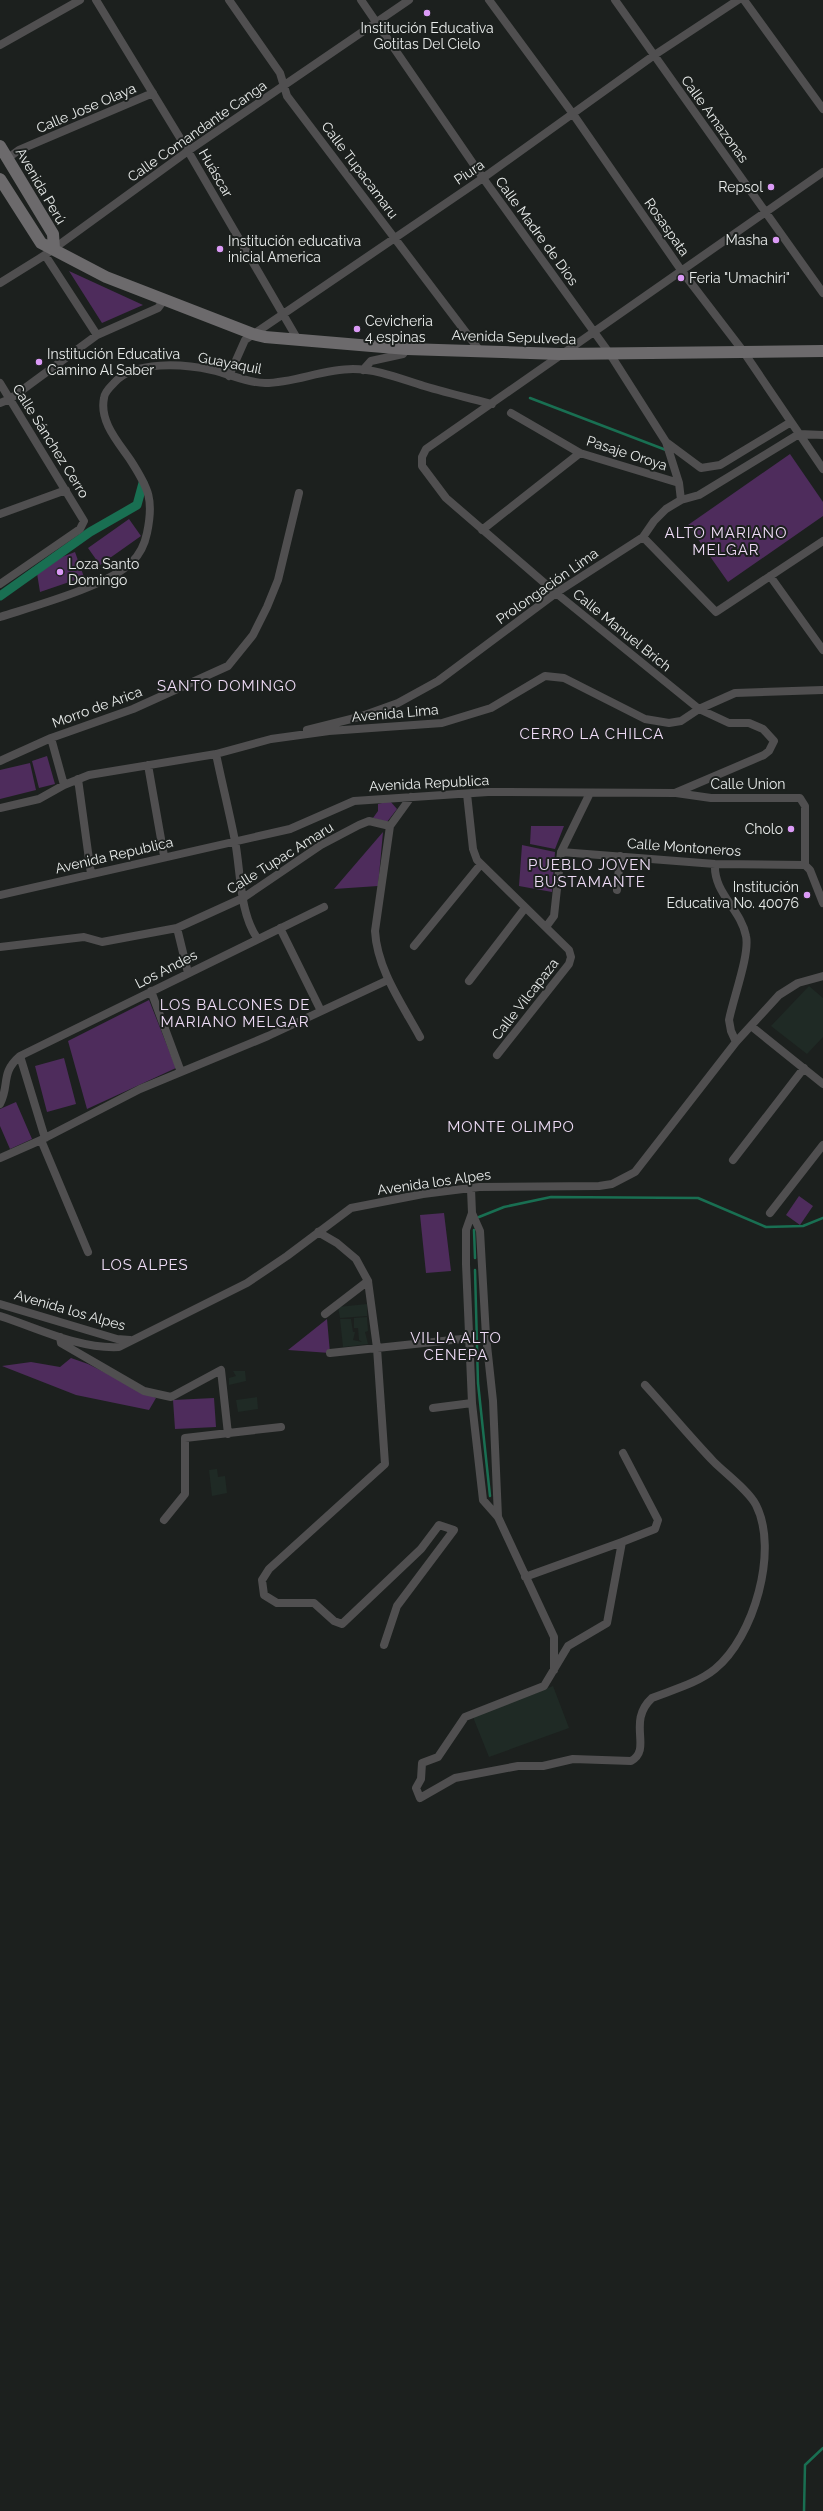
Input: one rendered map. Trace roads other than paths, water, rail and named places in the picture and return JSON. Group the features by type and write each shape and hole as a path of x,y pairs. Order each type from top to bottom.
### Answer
{"street":[{"path":"0,45 80,0"},
{"name":"Huáscar","path":"96,0 188,151 298,340"},
{"name":"Calle Tupacamaru","path":"229,0 280,73 288,96 480,351"},
{"name":"Calle Madre de Dios","path":"361,0 483,178 610,354 666,442 679,483"},
{"name":"Calle Comandante Canga","path":"0,283 49,252 188,151 409,0"},
{"name":"Rosaspata","path":"489,0 573,114 681,270 744,351 823,469"},
{"name":"Calle Amazonas","path":"615,0 653,56 766,211 823,293"},
{"name":"Piura","path":"229,376 244,340 282,312 483,178 653,56 738,0"},
{"path":"744,0 823,109"},
{"name":"Calle Jose Olaya","path":"4,161 19,150 153,93"},
{"name":"Avenida Perú","path":"0,146 4,161 34,200 54,234 49,252"},
{"path":"492,404 560,354 823,172"},
{"name":"Avenida Perú","path":"1,181 41,243 49,252 97,335"},
{"path":"20,209 34,200"},
{"name":"Avenida Sepulveda","path":"49,252 164,300 253,334 298,340 407,349 560,354 823,351"},
{"path":"0,404 10,400 97,335 158,308 164,300"},
{"path":"363,370 371,361 403,354 407,349"},
{"name":"Guayaquil","path":"0,617 45,603 108,578 132,562 144,544 152,511 148,491 107,423 104,410 104,397 118,378 140,367 159,366 211,370 229,376 265,383 286,382 330,370 363,370 492,404"},
{"name":"Calle Sánchez Cerro","path":"0,383 84,520 80,529 0,584"},
{"name":"Calle Manuel Brich","path":"492,404 426,449 422,457 422,466 446,498 482,530 556,593 699,709"},
{"name":"Pasaje Oroya","path":"511,413 580,453 679,483 681,500"},
{"path":"666,442 701,468 720,464 791,422"},
{"path":"799,434 823,435"},
{"name":"Prolongación Lima","path":"271,740 359,716 398,703 438,681 556,593 643,537 654,521 681,500 700,495 799,434"},
{"path":"482,530 580,453"},
{"path":"0,514 66,490"},
{"name":"Morro de Arica","path":"0,761 51,738 133,709 228,666 253,635 267,607 278,580 299,494"},
{"path":"643,537 716,612 823,542"},
{"path":"770,576 823,650"},
{"name":"Avenida Lima","path":"0,808 39,799 78,779 148,765 216,754 271,740 329,731 442,723 490,708 545,676 564,678 645,719 657,723 681,721 699,709 735,693 823,690"},
{"name":"Avenida Republica","path":"0,895 164,856 290,829 354,800 496,792 675,793 764,755 769,751 774,741 763,729 749,723 729,723 699,709"},
{"path":"51,738 64,785"},
{"path":"216,754 235,841 243,898 251,929 257,938"},
{"path":"148,765 164,856"},
{"path":"78,779 91,874"},
{"path":"468,794 473,849 481,864 546,928 554,916 561,852 590,793"},
{"name":"Calle Union","path":"675,793 711,798 800,798 805,806 805,865"},
{"path":"411,797 390,826 375,931 376,944 388,980 420,1037"},
{"name":"Calle Tupac Amaru","path":"0,947 84,937 102,942 177,928 243,898 321,845 359,825 369,821 390,826"},
{"name":"Calle Montoneros","path":"561,852 715,864 805,865"},
{"path":"617,890 620,856"},
{"path":"414,946 481,864"},
{"path":"715,864 715,880 743,928 747,942 729,1020 731,1031 736,1042"},
{"path":"805,865 810,870 823,902"},
{"name":"Los Andes","path":"20,1056 257,938 324,907"},
{"path":"469,981 525,908"},
{"path":"177,928 188,973"},
{"path":"280,928 322,1011"},
{"name":"Calle Vilcapaza","path":"497,1055 569,964 571,957 569,950 546,928"},
{"name":"Avenida los Alpes","path":"0,1316 60,1338 107,1348 119,1347 247,1283 351,1208 423,1194 471,1189 599,1186 625,1179 635,1172 736,1042 779,995 798,983 823,976"},
{"path":"0,1158 43,1139 140,1089 322,1011 388,980"},
{"path":"151,991 180,1072"},
{"path":"751,1026 823,1084"},
{"path":"0,1104 3,1099 5,1073 9,1066 20,1056 43,1139 88,1252"},
{"path":"733,1160 804,1068"},
{"path":"770,1213 823,1145"},
{"path":"471,1189 474,1215 479,1226 486,1336 493,1401 498,1517"},
{"path":"474,1215 466,1230 471,1338 472,1403 483,1500 498,1517 554,1637 554,1671"},
{"path":"318,1232 337,1243 356,1259 368,1281 377,1348 385,1464 269,1569 262,1580 264,1595 277,1603 314,1602 334,1621 342,1624 421,1549 440,1525 454,1530 397,1606 384,1645"},
{"path":"325,1314 368,1281"},
{"name":"Avenida los Alpes","path":"0,1304 117,1340 133,1340"},
{"path":"60,1338 61,1343 144,1391 171,1397 221,1370 228,1434"},
{"path":"330,1353 471,1338"},
{"path":"622,1542 607,1623 568,1646 544,1686 465,1717 438,1757 422,1763 420,1779 416,1788 420,1798 455,1778 518,1766 543,1766 573,1759 631,1761 638,1758 641,1750 639,1718 645,1705 652,1698 706,1675 716,1668 735,1647 756,1607 765,1550 761,1517 755,1503 712,1460 645,1385"},
{"path":"433,1408 472,1403"},
{"path":"164,1520 185,1494 185,1438 281,1427"},
{"path":"525,1577 655,1530 658,1520 623,1452"}],"waterway":[{"path":"530,398 666,450"},
{"path":"0,596 90,532 137,505 143,483"},
{"path":"479,1217 504,1207 551,1197 698,1198 766,1227 803,1226 823,1218"},
{"path":"474,1230 475,1258"},
{"path":"475,1270 478,1383 490,1496"},
{"path":"804,2511 805,2465 823,2448"}],"place":[{"name":"Institución Educativa Gotitas Del Cielo","path":"427,13"},
{"name":"Repsol","path":"771,187"},
{"name":"Masha","path":"776,240"},
{"name":"Institución educativa inicial America","path":"220,249"},
{"name":"Feria \"Umachiri\"","path":"681,278"},
{"name":"Cevicheria 4 espinas","path":"357,329"},
{"name":"Institución Educativa Camino Al Saber","path":"39,362"},
{"name":"Loza Santo Domingo","path":"60,572"},
{"name":"Cholo","path":"791,829"},
{"name":"Institución Educativa No. 40076","path":"807,895"}],"district":[{"name":"ALTO MARIANO MELGAR","path":"726,542"},
{"name":"SANTO DOMINGO","path":"227,686"},
{"name":"CERRO LA CHILCA","path":"592,734"},
{"name":"PUEBLO JOVEN BUSTAMANTE","path":"590,874"},
{"name":"LOS BALCONES DE MARIANO MELGAR","path":"235,1014"},
{"name":"MONTE OLIMPO","path":"511,1127"},
{"name":"LOS ALPES","path":"145,1265"},
{"name":"VILLA ALTO CENEPA","path":"456,1346"}]}
